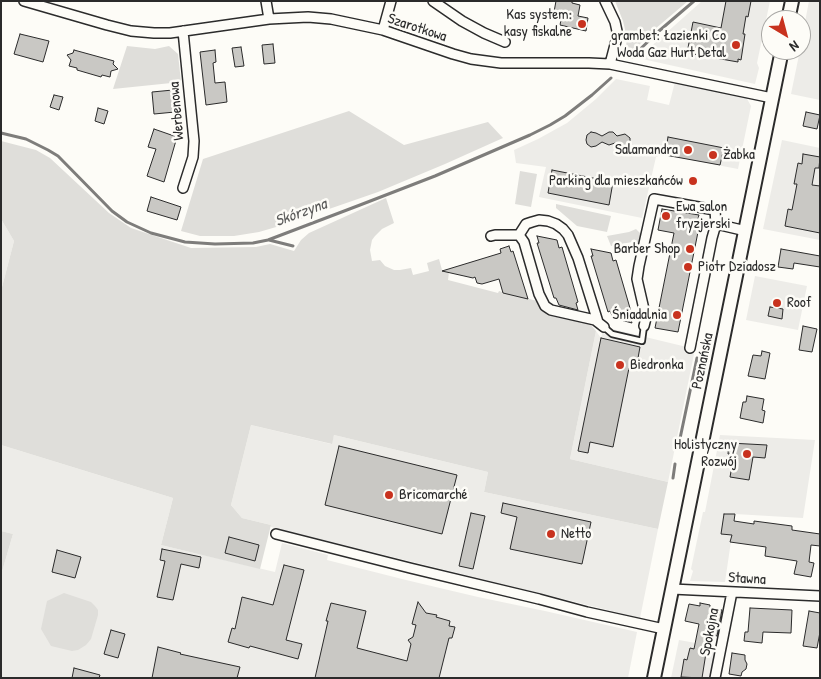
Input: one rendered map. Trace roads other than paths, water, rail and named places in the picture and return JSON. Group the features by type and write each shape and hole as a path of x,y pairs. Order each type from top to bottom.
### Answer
{"street":[{"name":"Szarotkowa","path":"24,1 107,25 132,31 154,33 183,31 269,19 308,17 347,22 383,30 453,54 486,62 610,64 772,98"},
{"path":"266,1 269,19"},
{"path":"383,30 392,1"},
{"path":"434,1 462,21 505,42"},
{"path":"605,1 617,31 610,64"},
{"name":"Werbenowa","path":"183,31 194,141 193,157 183,188"},
{"name":"Poznańska","path":"654,678 780,60"},
{"path":"644,326 646,318 637,279 638,266 654,199 716,210 716,224 690,348"},
{"path":"519,235 526,224 539,220 548,221 563,229 568,235 578,258 601,324"},
{"path":"716,224 746,231"},
{"path":"491,236 519,235"},
{"path":"519,235 524,242 544,306 551,310 601,324"},
{"path":"276,534 587,612 664,629"},
{"name":"Stawna","path":"672,589 820,596"},
{"name":"Spokojna","path":"715,678 732,592"}],"lane":[{"path":"601,324 612,334 642,341 644,326"}],"waterway":[{"name":"Skórzyna","path":"632,57 694,1"},
{"name":"Skórzyna","path":"1,133 26,139 58,156 112,211 127,222 151,233 185,242 215,244 253,243 268,240 435,176 530,135 565,116 611,78"},
{"path":"269,240 293,246"},
{"path":"678,448 697,358"},
{"path":"673,478 675,464"}],"place":[{"name":"Kas system: kasy fiskalne","path":"582,24"},
{"name":"grambet: Łazienki Co Woda Gaz Hurt Detal","path":"736,45"},
{"name":"Salamandra","path":"688,150"},
{"name":"Żabka","path":"713,155"},
{"name":"Parking dla mieszkańców","path":"693,181"},
{"name":"Ewa salon fryzjerski","path":"666,216"},
{"name":"Barber Shop","path":"690,249"},
{"name":"Piotr Dziadosz","path":"688,267"},
{"name":"Roof","path":"777,303"},
{"name":"Śniadalnia","path":"677,315"},
{"name":"Biedronka","path":"620,365"},
{"name":"Holistyczny Rozwój","path":"747,454"},
{"name":"Bricomarché","path":"389,495"},
{"name":"Netto","path":"551,534"}]}
